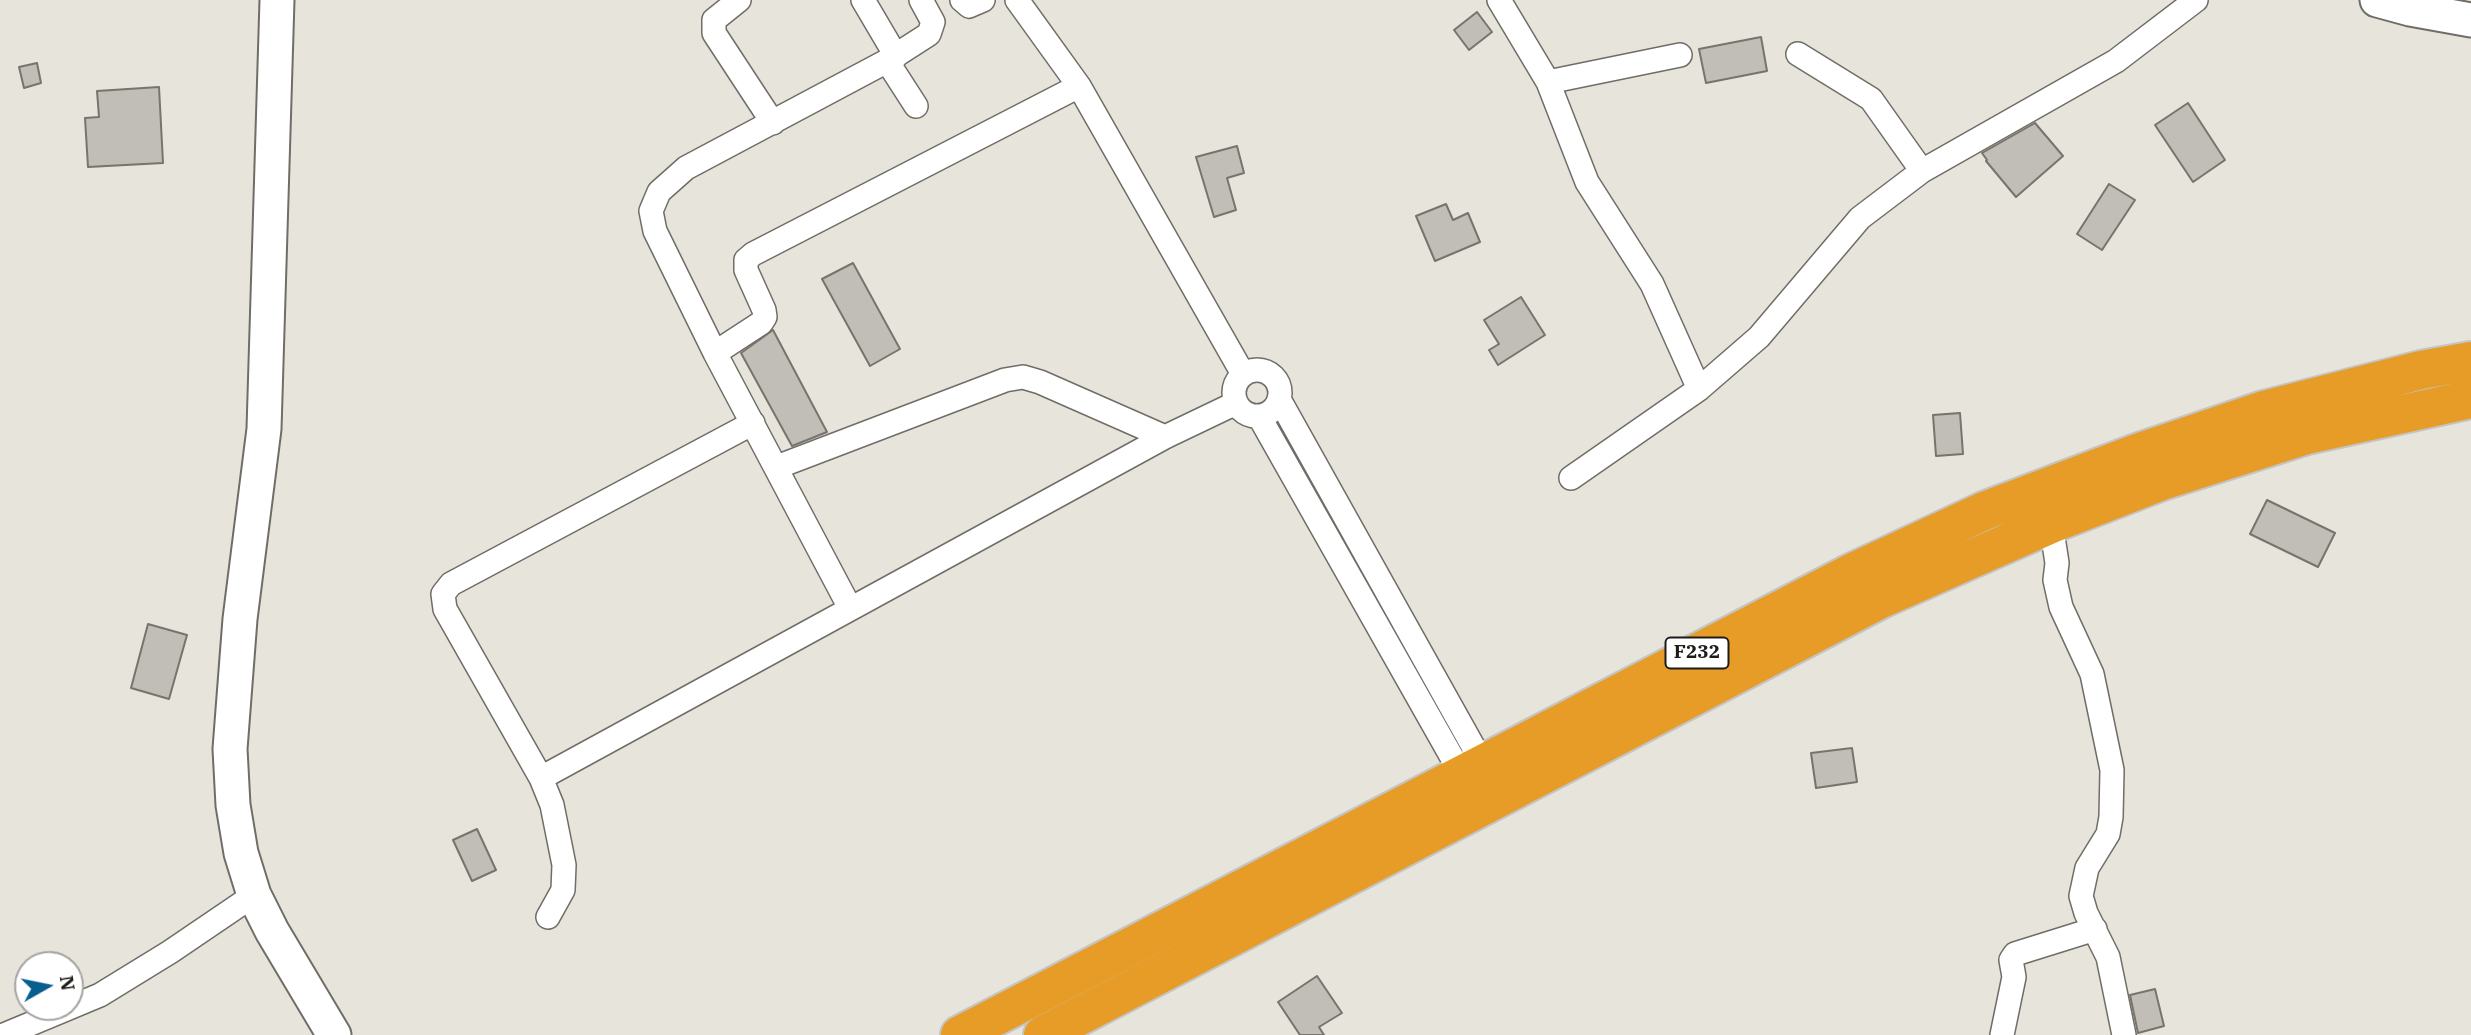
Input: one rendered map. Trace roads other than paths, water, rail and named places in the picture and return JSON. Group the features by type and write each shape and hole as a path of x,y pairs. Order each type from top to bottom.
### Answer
{"highway":[{"name":"F232","path":"960,1035 1851,573 1984,511 2137,453 2264,410 2421,370 2471,361"},
{"name":"F232","path":"1043,1035 1883,598 2051,523 2162,481 2307,435 2471,399"}],"street":[{"path":"277,0 264,429 240,619 230,749 233,805 241,853 254,895 272,931 334,1035"},
{"path":"739,0 714,20 714,33 773,123"},
{"path":"863,0 916,106"},
{"path":"850,608 715,353 655,231 651,211 659,192 686,169 891,58 929,34 933,22 921,0"},
{"path":"962,0 968,6 983,0"},
{"path":"1017,0 1079,86 1243,374"},
{"path":"1570,478 1699,389 1759,337 1860,218 1922,171 2116,61 2196,0"},
{"path":"2377,0 2471,20"},
{"path":"1508,4 1548,82 1587,182 1652,284 1699,389"},
{"path":"1798,54 1871,99 1922,171"},
{"path":"1548,82 1680,55"},
{"path":"715,353 761,323 765,317 746,270 746,260 753,254 1079,86"},
{"path":"1279,399 1272,411 1259,416 1245,413 1236,403 1234,388 1243,374 1256,370 1269,374 1278,385 1279,399 1473,770"},
{"path":"777,467 1005,380 1023,377 1165,437"},
{"path":"541,778 1165,437 1236,403"},
{"path":"1259,416 1473,770"},
{"path":"548,918 563,890 564,865 552,805 541,778 445,609 443,594 451,584 753,423"},
{"path":"2051,523 2057,563 2055,580 2061,607 2092,674 2112,770 2108,834 2087,868 2081,896 2085,914 2108,957 2124,1035"},
{"path":"4,1035 100,995 170,953 254,895"},
{"path":"2002,1035 2014,977 2011,960 2015,954 2095,929"}]}
